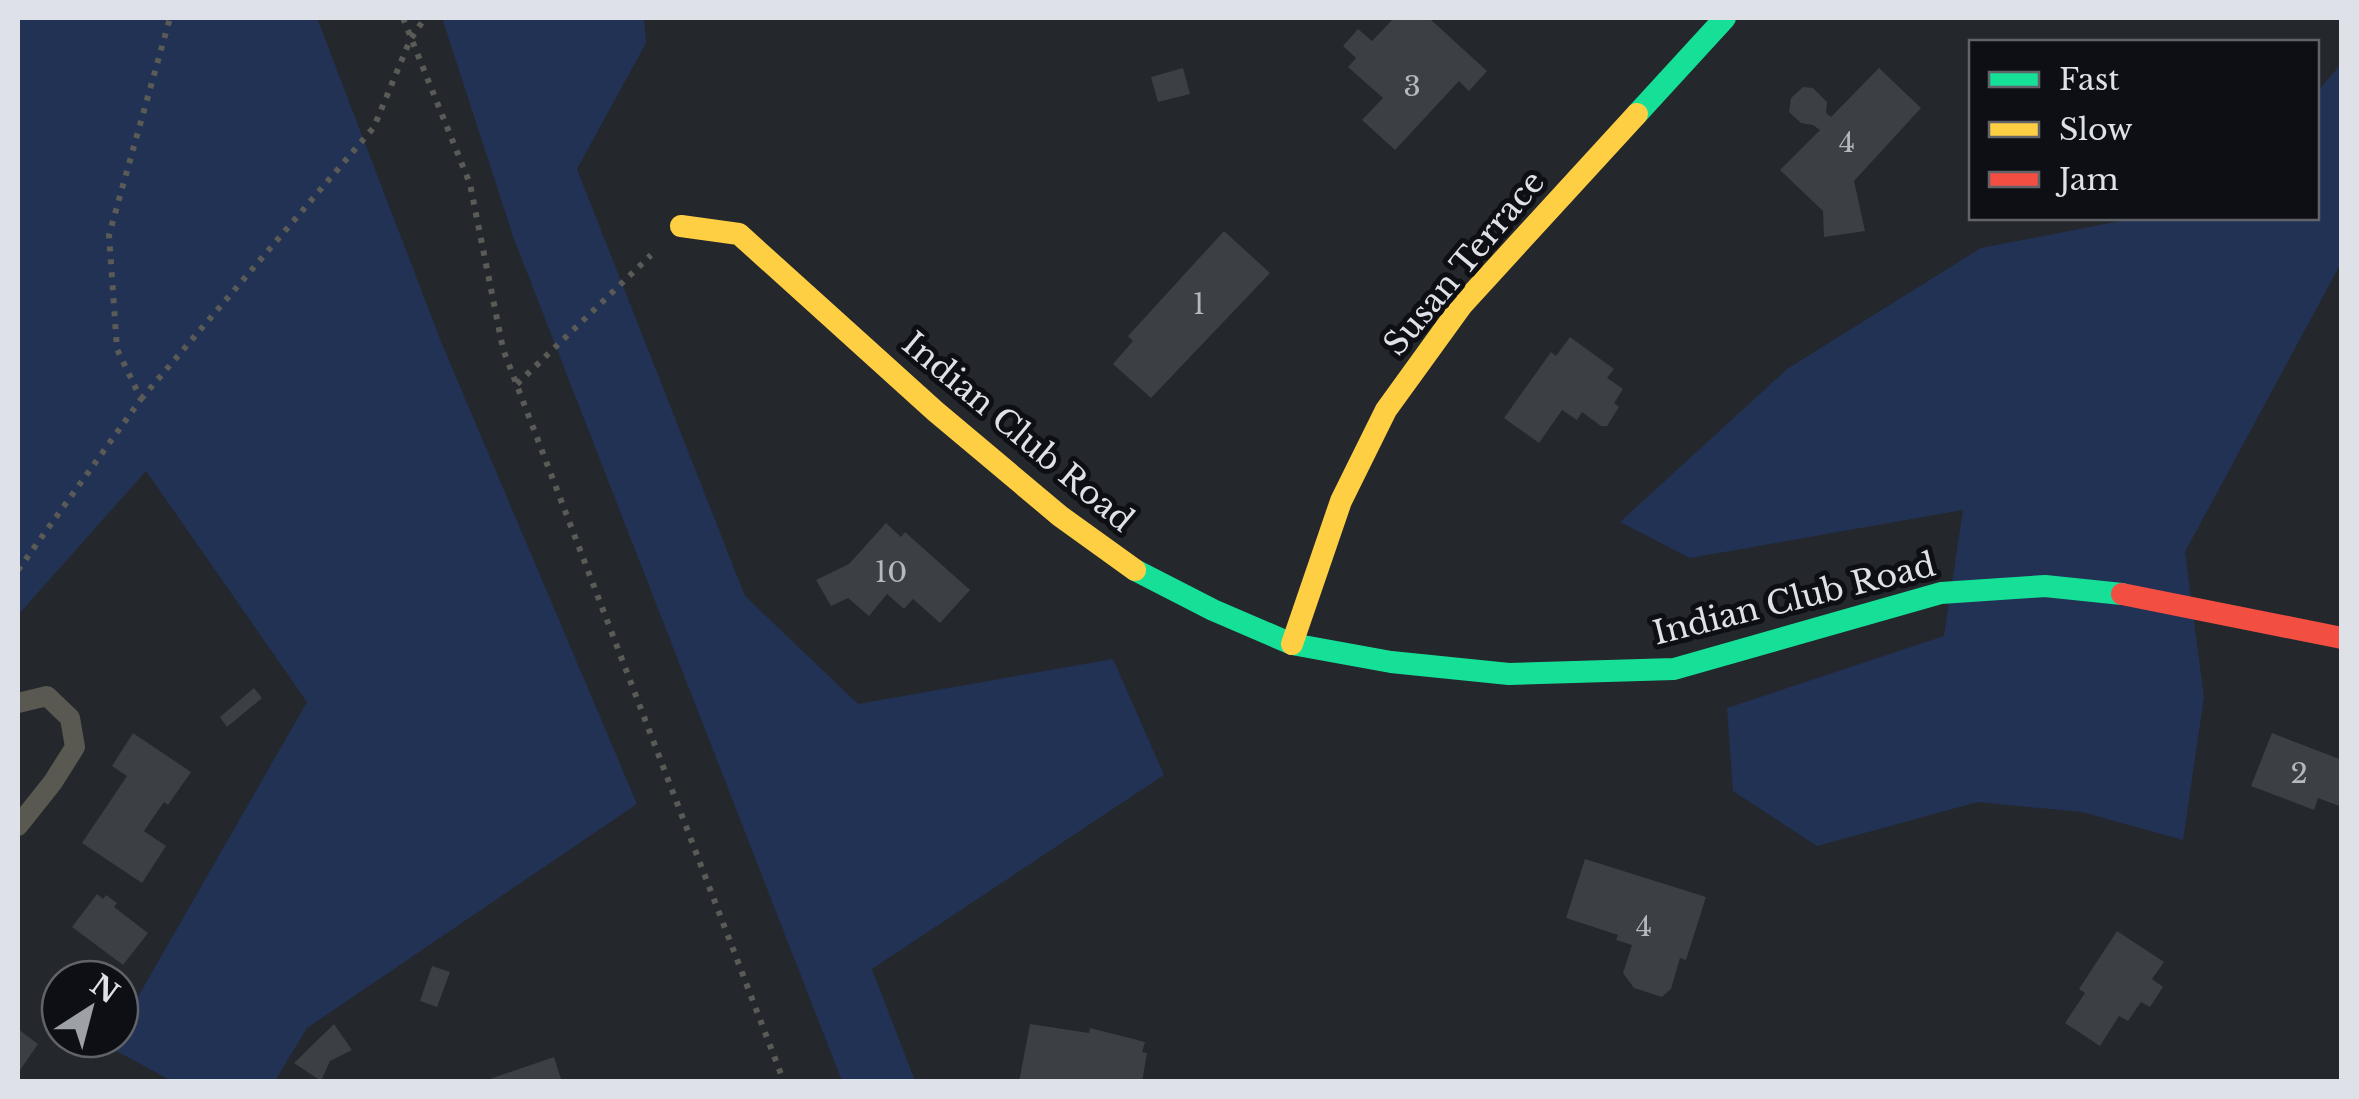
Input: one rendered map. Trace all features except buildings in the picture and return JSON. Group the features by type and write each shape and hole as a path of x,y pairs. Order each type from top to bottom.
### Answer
{"street":[{"name":"Susan Terrace","path":"1292,644 1341,502 1386,410 1462,306 1725,18"},
{"name":"Indian Club Road","path":"681,226 738,234 935,411 1060,516 1131,568 1292,644 1391,662 1509,674 1674,670 1941,593 2045,586 2141,596 2342,638"}],"lane":[{"path":"18,703 47,696 70,718 75,747 18,826"}],"path":[{"path":"141,399 117,349 108,235 170,18"},
{"path":"403,18 470,184 503,350 784,1082"},
{"path":"18,570 141,399 374,127 410,40 426,18"},
{"path":"517,384 681,226"}],"shaded area":[{"path":"18,18 317,18 442,344 637,804 307,1028 275,1081 172,1081 131,1059 140,1059 140,993 307,702 146,471 18,615"},
{"path":"442,18 644,18 646,43 577,169 745,596 858,704 1113,659 1164,775 872,969 915,1081 842,1081 514,239"},
{"path":"2341,64 2341,263 2185,552 2204,697 2183,840 2082,812 1978,802 1817,846 1733,791 1727,708 1944,636 1963,510 1690,558 1620,522 1787,369 1981,248 2126,220 2319,220 2319,90"}],"traffic: fast":[{"path":"1637,114 1725,18"},
{"path":"1135,570 1292,644 1391,662 1509,674 1674,669 1941,593 2045,586 2122,594"}],"traffic: slow":[{"path":"1292,644 1341,501 1386,410 1462,305 1637,114"},
{"path":"681,226 739,234 935,411 1060,516 1135,570"}],"traffic: jam":[{"path":"2122,594 2342,638"}]}
